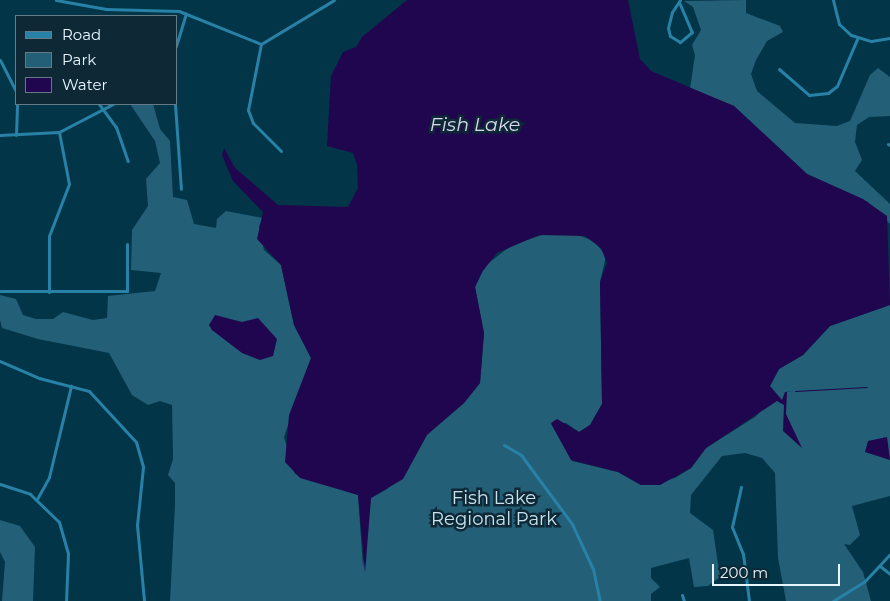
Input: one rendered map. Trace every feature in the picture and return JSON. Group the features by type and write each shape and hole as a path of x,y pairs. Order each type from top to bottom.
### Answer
{"street":[{"path":"56,0 106,9 168,9 186,14 261,44"},
{"path":"281,151 253,123 248,110 261,44 334,0"},
{"path":"833,0 840,24 857,38 890,38"},
{"path":"679,1 692,32 680,42 670,36 668,28 679,1"},
{"path":"178,40 186,14"},
{"path":"779,69 810,95 828,93 837,86 857,38"},
{"path":"0,60 15,89"},
{"path":"16,135 17,105"},
{"path":"100,105 116,127 128,161"},
{"path":"0,135 59,132 104,111 112,105"},
{"path":"174,105 181,189"},
{"path":"49,292 49,236 69,184 59,132"},
{"path":"0,291 127,291 127,244"},
{"path":"0,361 97,397 141,454 137,526 144,601"},
{"path":"37,499 49,477 71,386"},
{"path":"504,445 521,455 572,524 593,569 600,601"},
{"path":"0,484 37,499 52,512 65,536 66,601"},
{"path":"741,486 732,527 743,554 750,601"},
{"path":"833,601 880,566 890,554"},
{"path":"880,566 890,574"},
{"path":"682,595 684,601"}],"green space":[{"path":"746,0 746,13 780,26 783,32 767,41 756,60 751,74 757,91 795,123 837,126 850,121 870,75 878,68 890,77 890,116 869,117 857,125 855,142 862,160 855,171 890,204 890,224 868,202 807,174 734,106 690,89 695,55 692,45 701,30 693,7 684,1"},
{"name":"Fish Lake Regional Park","path":"131,105 153,105 160,129 170,141 173,197 187,200 194,224 216,228 217,219 226,211 263,218 259,226 264,250 281,265 294,325 311,358 284,437 295,474 358,495 363,567 371,498 387,489 426,435 464,403 480,383 484,333 475,287 486,265 512,245 548,233 575,234 594,241 606,256 600,282 602,404 590,425 579,432 566,423 551,424 572,461 618,472 641,485 675,478 691,468 706,448 755,417 768,404 770,386 779,369 803,355 830,326 890,305 890,496 852,506 860,535 850,545 844,544 863,572 871,601 786,601 778,558 775,473 762,458 745,453 722,456 691,495 690,513 713,530 720,577 708,586 694,587 689,558 651,568 651,578 660,587 651,594 651,601 170,601 175,505 175,483 168,475 173,459 172,405 160,401 148,405 132,395 109,353 38,339 2,328 0,320 0,295 16,299 23,315 36,319 53,319 63,312 93,320 107,318 108,296 155,291 161,273 131,270 132,230 148,206 146,179 160,163 155,141"},
{"path":"0,520 20,526 35,547 33,601 2,601 5,562 0,552"}],"water":[{"name":"Fish Lake","path":"407,0 628,0 640,59 651,71 734,106 807,174 863,199 887,216 890,305 830,326 803,355 779,369 770,386 782,400 785,392 795,391 787,392 786,414 802,448 783,431 784,405 777,401 706,448 691,468 660,485 641,485 618,472 571,460 551,423 557,419 579,432 590,425 602,404 600,282 607,263 601,248 585,236 539,235 497,253 482,272 475,287 484,333 480,383 464,403 427,435 403,479 371,498 365,573 358,495 300,478 285,462 289,415 311,358 294,325 281,265 257,239 263,212 233,181 222,155 224,148 235,168 278,205 348,207 358,188 357,165 353,153 327,146 331,76 343,52 356,47 362,37"},
{"path":"215,315 242,322 258,318 277,339 273,356 260,360 242,353 212,330 209,325"},
{"path":"887,437 890,460 865,452 868,441"}],"waterway":[{"path":"795,391 867,387"}]}
